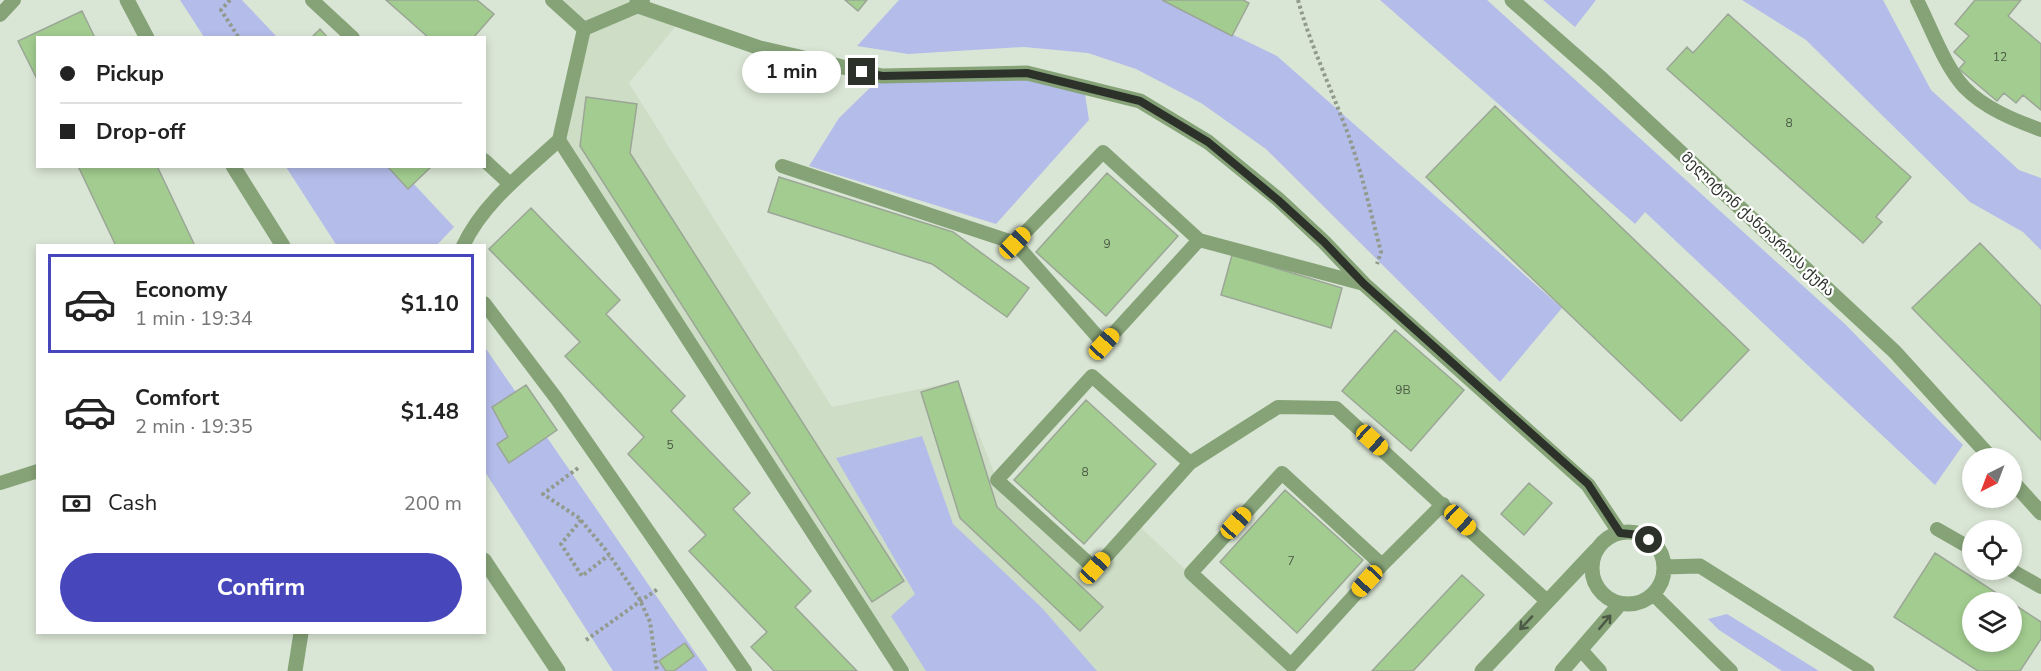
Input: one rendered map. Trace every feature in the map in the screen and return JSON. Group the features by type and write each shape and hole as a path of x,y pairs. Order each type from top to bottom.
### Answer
{"street":[{"path":"127,0 146,36"},
{"name":"მელიტონ ქანთარიას ქუჩა","path":"1512,0 1604,80 1895,352 1982,448"},
{"path":"640,2 760,48 882,76 1027,73 1140,101 1208,142 1324,242 1364,284 1588,484 1620,533"},
{"path":"234,168 282,244"},
{"path":"2022,492 2041,513"},
{"path":"1482,671 1602,542 1620,533 1640,535 1649,540 1657,547 1664,567 1661,581 1653,594 1643,601 1620,604 1610,600 1600,592 1594,582 1592,571 1596,550"},
{"path":"486,563 558,671"},
{"path":"1664,567 1700,566 1867,671"},
{"path":"1562,671 1620,604"},
{"path":"295,671 302,634"}],"lane":[{"path":"0,15 14,0"},
{"path":"312,0 350,36"},
{"path":"552,0 584,29"},
{"path":"1917,0 1950,66 1964,87 1989,107 2041,130"},
{"path":"584,29 640,2"},
{"path":"464,244 472,227 510,184 558,140 584,29"},
{"path":"558,140 902,671"},
{"path":"1015,243 1103,152 1199,240 1364,284"},
{"path":"486,162 510,184"},
{"path":"782,165 1015,243 1104,344 1199,240"},
{"path":"486,306 595,455 745,671"},
{"path":"1190,463 1092,376 997,480 1095,568 1190,463 1278,408 1336,408 1547,601"},
{"path":"0,483 36,472"},
{"path":"1382,564 1282,473 1191,573 1291,665 1382,564 1443,504"},
{"path":"1937,529 1962,543"},
{"path":"2022,576 2041,587"},
{"path":"1653,594 1731,671"},
{"path":"1581,650 1600,671"}],"path":[{"path":"230,0 221,10 238,36"},
{"path":"1298,0 1311,43 1342,116 1354,152 1381,252"},
{"path":"595,455 543,494 581,520 641,601 650,622 657,671"},
{"path":"581,520 561,544 582,576 609,555"},
{"path":"586,640 678,575"}],"shaded area":[{"path":"180,0 242,0 276,36 203,36"},
{"path":"552,0 637,0 680,21 629,83 832,407 958,381 997,480 1095,568 1136,523 1293,671 911,671 559,140 584,29"},
{"path":"899,0 1161,0 1277,56 1562,308 1500,382 1266,149 1201,103 1136,69 1088,53 1024,47 908,54 857,46"},
{"path":"1380,0 1487,0 1845,324 1963,445 1935,485 1645,212 1635,224"},
{"path":"1543,0 1596,0 1575,27"},
{"path":"1742,0 1883,0 1931,90 2019,170 2041,178 2041,250 2023,232 1970,202 1806,40"},
{"path":"1027,73 1084,87 1089,120 996,224 809,166 839,118 882,76"},
{"path":"287,168 399,168 454,227 438,244 336,244"},
{"path":"486,349 708,671 613,671 486,474"},
{"path":"922,436 953,524 1042,608 1097,671 926,671 891,616 915,594 836,458"},
{"path":"1727,614 1819,671 1782,671 1719,630 1708,619"}],"building":[{"path":"386,0 477,0 494,14 475,36 427,36"},
{"path":"845,0 867,0 858,11"},
{"path":"1162,0 1243,0 1249,3 1232,36"},
{"path":"1975,0 2021,0 2008,16 2041,44 2041,110 2023,95 2016,103 2004,93 1997,101 1959,69 1965,62 1954,52 1969,36 1955,24"},
{"path":"82,11 94,36 36,36 36,77 18,41"},
{"path":"1728,14 1911,177 1876,217 1882,222 1863,243 1667,69 1687,47 1693,53"},
{"path":"320,29 326,36 313,36"},
{"path":"586,97 637,104 630,153 904,581 872,602 580,146"},
{"path":"1495,106 1749,350 1681,421 1426,177"},
{"path":"79,168 158,168 194,244 115,244"},
{"path":"389,168 430,168 408,189"},
{"path":"1107,173 1178,236 1106,316 1036,252"},
{"path":"779,177 953,232 1029,288 1007,317 932,264 768,212"},
{"path":"531,208 620,300 606,314 685,396 671,411 750,493 733,509 811,591 795,607 857,671 774,671 751,647 767,632 689,551 706,535 628,454 644,437 565,356 580,342 489,249"},
{"path":"1980,243 2041,306 2041,440 1912,308"},
{"path":"1232,255 1342,288 1331,328 1221,295"},
{"path":"1395,330 1464,390 1411,451 1342,391"},
{"path":"958,381 997,507 1103,607 1080,631 960,518 921,392"},
{"path":"526,385 557,430 509,463 497,444 508,437 492,407"},
{"path":"1086,400 1156,464 1084,544 1014,480"},
{"path":"1529,483 1552,503 1524,535 1501,514"},
{"path":"1285,490 1363,560 1297,633 1220,562"},
{"path":"1935,553 1962,571 1962,580 1977,580 1995,592 1962,592 1962,652 2022,652 2022,610 2041,622 2041,639 2020,671 1978,671 1894,617"},
{"path":"1462,575 1484,595 1413,671 1372,671"},
{"path":"685,643 694,656 674,671 666,671 659,661"}],"route":[{"path":"862,72 882,76 1027,73 1140,101 1208,142 1278,200 1324,242 1364,284 1588,484 1620,533 1640,535 1649,540"}]}
